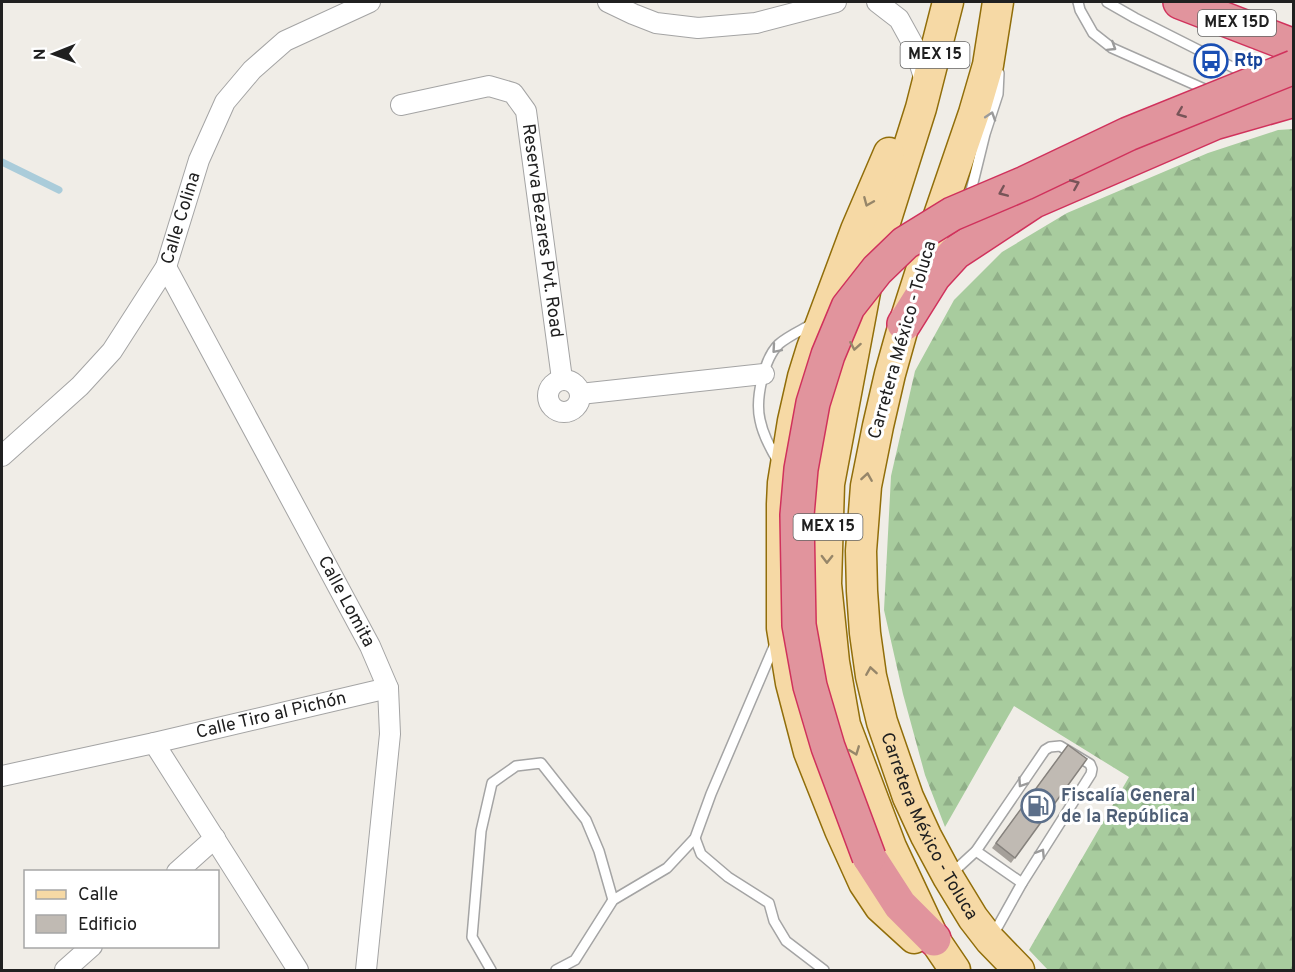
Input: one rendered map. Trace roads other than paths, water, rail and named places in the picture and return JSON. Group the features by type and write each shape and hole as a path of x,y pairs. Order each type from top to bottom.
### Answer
{"highway":[{"name":"MEX 15D","path":"1180,2 1293,46"},
{"path":"904,324 934,276 957,245 1034,201 1281,92"},
{"path":"934,939 900,905 869,857 828,747 810,686 799,625 797,516 801,469 813,403 828,355 848,307 877,270 905,243 952,214 1025,183 1128,134 1281,92"}],"main road":[{"name":"Carretera México - Toluca","path":"948,2 924,97 868,276 829,484 826,584 834,662 845,725 891,847 934,939 955,970"},
{"name":"Carretera México - Toluca","path":"1000,2 988,65 977,104 904,324 882,405 866,486 861,551 865,633 871,676 882,722 908,797 948,877 981,929 1019,970"},
{"path":"924,97 892,148 856,230 803,377 793,421 782,504 782,628 791,682 809,752 864,883 880,907 949,970"},
{"path":"981,929 979,942 992,970"}],"street":[{"name":"Calle Colina","path":"2,456 80,386 112,351 166,267 199,160 225,102 252,70 285,41 370,2"},
{"path":"608,2 656,23 698,28 756,22 836,2"},
{"path":"877,2 899,19 915,48 924,97"},
{"name":"Reserva Bezares Pvt. Road","path":"401,105 489,86 513,93 526,111 562,379"},
{"name":"Calle Lomita","path":"166,267 364,635 388,688 390,734 366,970"},
{"path":"580,394 764,374"},
{"path":"562,379 576,384 580,394 578,404 569,411 558,411 547,399 552,383 562,379"},
{"name":"Calle Tiro al Pichón","path":"2,776 388,688"},
{"path":"154,743 297,970"},
{"path":"179,870 215,838"},
{"path":"65,970 90,948"}],"lane":[{"path":"964,215 984,134 998,94 1000,2"},
{"path":"1078,2 1093,33 1112,48 1219,95 1241,99"},
{"path":"1107,2 1281,92"},
{"path":"785,471 769,447 759,419 759,401 764,374 769,358 780,344 824,317"},
{"path":"556,970 575,960 613,900 667,868 695,838 711,794 782,628"},
{"path":"948,877 976,851 1044,750 1060,746 1090,764 1091,774 1022,883 981,929"},
{"path":"491,970 472,937 481,831 492,783 516,766 541,763 586,820 599,851 613,900"},
{"path":"695,838 701,854 728,877 769,903 774,921 786,941 824,970"},
{"path":"976,851 1022,883"}],"waterway":[{"path":"2,162 59,190"}],"place":[{"name":"Rtp","path":"1211,61"},
{"name":"Fiscalía General de la República","path":"1038,806"}]}
